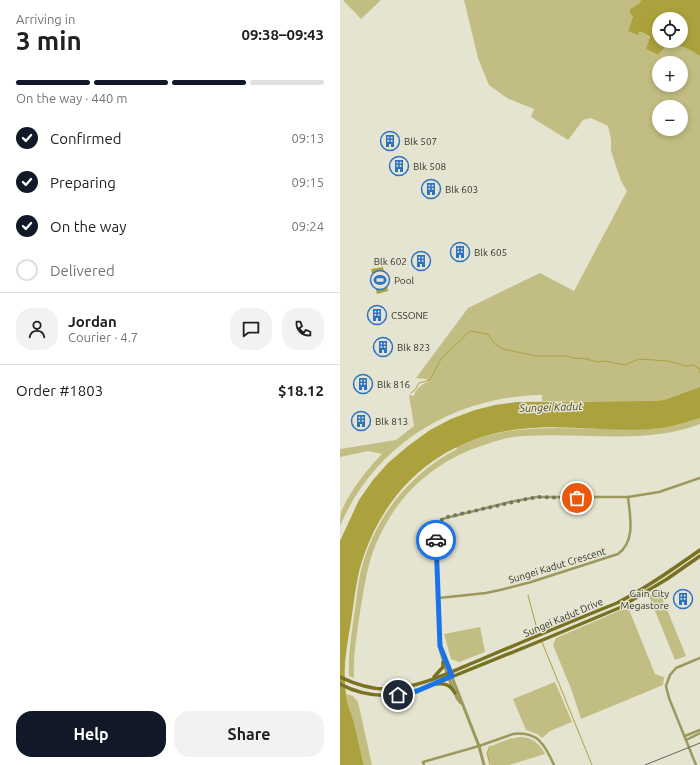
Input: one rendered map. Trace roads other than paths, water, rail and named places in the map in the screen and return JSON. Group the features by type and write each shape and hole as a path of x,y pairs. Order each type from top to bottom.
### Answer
{"main road":[{"name":"Sungei Kadut Drive","path":"449,675 481,659 617,603 664,576 700,550"},
{"name":"Sungei Kadut Drive","path":"449,675 489,662 619,608 667,579 700,556"},
{"path":"481,659 484,662 489,662"},
{"path":"432,679 443,667 443,662"},
{"path":"340,677 368,687 389,689 410,686 449,675"},
{"path":"435,684 449,675"},
{"path":"340,684 351,689 370,694 390,696 408,693 435,684 443,683 448,685 455,693"}],"street":[{"path":"461,703 460,697 443,662 440,650 436,529 438,523 442,519 510,502 537,497 628,497 659,492 700,478"},
{"name":"Sungei Kadut Crescent","path":"438,598 500,590 531,582 618,554 623,551 630,540 628,497"},
{"path":"440,646 455,693 461,703 479,746 484,765"},
{"path":"696,765 669,698 666,686 670,675 676,668 700,658"},
{"path":"685,738 700,730"},
{"path":"685,738 700,733"},
{"path":"424,765 423,762 479,746 513,734 529,734 542,742 554,765"}],"water":[{"path":"641,0 700,0 700,56 686,48 688,48 688,12 652,12 652,48 665,48 658,55 646,49 650,37 644,33 639,32 638,35 628,31 633,16 630,13 630,9 639,4"},
{"name":"Pool","path":"383,267 388,291 377,294 371,269"},
{"name":"Sungei Kadut","path":"700,387 700,418 667,427 644,430 539,427 493,434 468,442 445,454 423,468 405,486 388,506 375,530 364,555 356,585 347,644 345,684 364,765 340,765 340,541 359,500 373,480 388,463 430,430 451,419 475,410 495,405 517,402 664,400"}],"waterway":[{"path":"411,393 415,390 419,383 430,380 441,359 470,331 488,334 495,344 503,349 536,356 567,356 597,362 605,361 625,365 639,359 668,361 686,366 693,365 700,369 700,373"},
{"path":"528,595 538,633"},
{"path":"542,642 592,765"},
{"path":"490,746 487,753 490,765"}],"railway":[{"path":"645,765 700,743"}],"place":[{"name":"Blk 507","path":"390,141"},
{"name":"Blk 508","path":"399,166"},
{"name":"Blk 603","path":"431,189"},
{"name":"Blk 605","path":"460,252"},
{"name":"Blk 602","path":"421,261"},
{"name":"Pool","path":"380,280"},
{"name":"CSSONE","path":"377,315"},
{"name":"Blk 823","path":"383,347"},
{"name":"Blk 816","path":"363,384"},
{"name":"Blk 813","path":"361,421"},
{"name":"Gain City Megastore","path":"683,599"}]}
